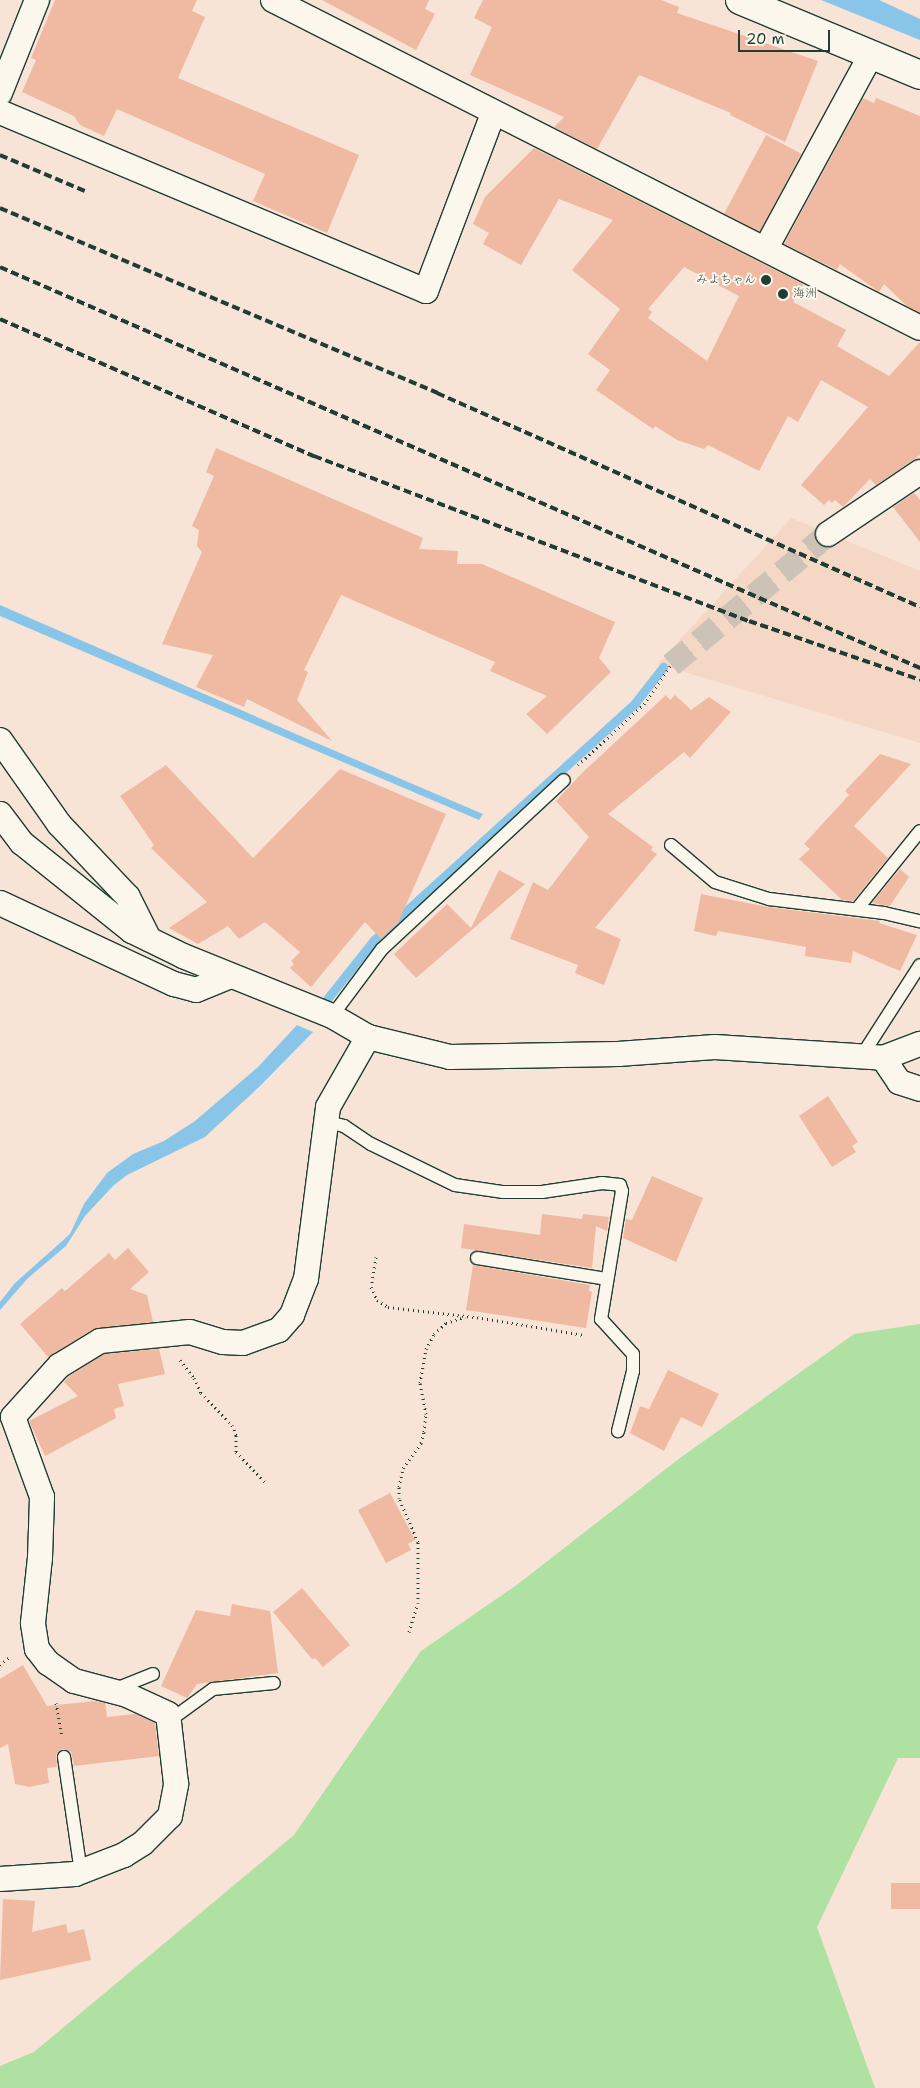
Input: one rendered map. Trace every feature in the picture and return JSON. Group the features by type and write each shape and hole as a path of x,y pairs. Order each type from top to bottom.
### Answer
{"main road":[{"path":"740,0 920,75"}],"street":[{"path":"0,93 38,0"},
{"path":"273,0 492,114 766,248 920,328"},
{"path":"766,248 871,56"},
{"path":"0,112 426,291 492,114"},
{"path":"828,534 920,472"},
{"path":"0,740 59,824 128,898 149,939"},
{"path":"0,814 22,843 132,931 230,976 332,1016 368,1037 450,1057 618,1054 716,1047 872,1058 920,1044"},
{"path":"0,903 174,984 196,990 230,976"},
{"path":"5,1875 80,1872 124,1855 143,1843 170,1816 175,1802 176,1762 168,1714 110,1690 74,1681 56,1669 37,1650 33,1624 40,1558 42,1497 13,1417 59,1366 100,1341 176,1332 243,1344 279,1330 292,1315 306,1279 324,1121 328,1106 368,1037"},
{"path":"872,1058 899,1082 920,1089"}],"lane":[{"path":"332,1016 382,949 564,780"},
{"path":"857,909 920,831"},
{"path":"671,844 715,882 768,899 857,909 920,921"},
{"path":"872,1058 920,966"},
{"path":"324,1121 344,1126 371,1144 455,1185 503,1192 542,1192 616,1183 622,1191 606,1279 601,1319 633,1354 633,1371 618,1431"},
{"path":"477,1258 606,1279"},
{"path":"110,1690 153,1674"},
{"path":"169,1721 213,1690 274,1683"},
{"path":"64,1756 80,1872"}],"path":[{"path":"564,780 644,704 671,665"},
{"path":"376,1257 371,1287 377,1300 388,1307 562,1329 608,1342 633,1354"},
{"path":"409,1632 418,1603 418,1542 399,1498 399,1487 403,1468 421,1443 424,1432 426,1414 420,1383 426,1348 434,1334 446,1323 465,1317"},
{"path":"176,1332 182,1367 194,1378 202,1393 232,1425 236,1435 236,1452 267,1484"},
{"path":"56,1669 54,1684 64,1756"}],"shaded area":[{"path":"791,518 920,571 920,743 658,664"}],"green space":[{"path":"920,1324 920,1758 898,1758 817,1927 875,2088 0,2088 0,2066 34,2052 294,1835 421,1651 518,1584 680,1458 854,1334"}],"water":[{"path":"821,0 879,0 920,19 920,40"},
{"path":"0,605 483,814 479,820 0,616"},
{"path":"297,1025 313,1032 261,1085 205,1137 127,1175 113,1186 85,1216 66,1246 28,1278 0,1310 0,1302 15,1283 70,1234 84,1204 107,1173 133,1154 164,1141 195,1121 258,1067"}],"building":[{"path":"55,0 197,0 192,11 205,17 178,78 359,155 327,233 253,201 265,174 117,109 104,136 80,125 74,116 22,92 36,60 31,58"},
{"path":"322,0 429,0 425,9 435,14 416,50"},
{"path":"483,0 661,0 679,7 677,13 818,61 785,142 730,115 731,113 639,75 597,149 554,127 564,117 470,75 492,27 474,18"},
{"path":"863,98 874,103 876,98 920,116 920,313 907,306 884,284 879,292 840,264 837,270 784,244"},
{"path":"766,135 801,154 760,232 724,214"},
{"path":"534,148 803,284 793,302 846,330 837,346 889,376 920,342 920,455 876,485 870,479 843,507 835,500 832,503 829,500 824,505 801,485 868,407 821,380 798,422 788,416 759,471 708,445 704,449 677,440 655,426 653,429 596,390 610,370 588,354 620,309 572,270 613,220 559,199 521,265 483,244 489,233 473,224 485,197","holes":["684,267 739,296 707,361 648,318 652,312 648,309"]},
{"path":"216,448 423,538 419,549 458,551 457,564 482,564 615,622 599,658 611,672 547,734 526,714 547,696 490,671 495,662 341,595 304,670 308,672 297,700 332,741 247,699 244,707 196,687 213,655 162,644 202,552 197,546 199,530 192,526 214,476 206,472"},
{"path":"914,493 920,500 920,542 893,507"},
{"path":"666,695 670,700 675,695 691,710 709,697 731,712 690,758 684,752 608,814 653,847 651,850 657,854 595,928 621,939 604,985 575,973 578,965 510,939 533,882 548,890 589,837 556,801 581,774"},
{"path":"880,754 911,764 854,826 888,858 853,901 842,900 799,859 810,849 804,844 849,795 845,791"},
{"path":"166,765 253,858 340,769 446,814 398,923 381,939 365,922 311,987 290,968 294,964 291,961 300,952 265,922 239,939 228,926 198,944 169,928 207,902 151,848 154,845 120,796"},
{"path":"900,869 909,877 890,906 872,903"},
{"path":"499,870 525,884 416,978 394,954 447,904 471,928"},
{"path":"701,894 768,907 880,921 879,923 917,935 900,971 853,951 851,963 805,956 806,947 718,931 716,936 694,931"},
{"path":"828,1096 858,1142 852,1146 856,1152 832,1167 799,1116"},
{"path":"652,1176 703,1198 676,1262 623,1238 626,1219 632,1220"},
{"path":"542,1214 582,1219 583,1214 609,1217 607,1231 596,1226 592,1268 461,1248 464,1224 540,1235"},
{"path":"128,1248 149,1272 130,1289 147,1295 153,1322 93,1329 48,1357 20,1324 62,1288 65,1291 109,1253 115,1260"},
{"path":"473,1265 590,1285 589,1291 592,1292 586,1328 466,1310"},
{"path":"159,1349 165,1374 118,1384 124,1406 114,1409 116,1418 45,1456 29,1421 78,1396 64,1382 68,1377 104,1354"},
{"path":"668,1370 719,1394 702,1427 681,1417 664,1451 630,1433 640,1406 649,1409"},
{"path":"390,1493 415,1540 408,1544 411,1550 386,1563 358,1510"},
{"path":"302,1588 350,1645 323,1667 315,1658 312,1659 273,1612"},
{"path":"232,1604 270,1611 278,1673 197,1684 187,1698 161,1686 196,1610 230,1616"},
{"path":"23,1665 47,1706 95,1701 105,1703 107,1717 135,1714 155,1723 159,1756 74,1766 71,1752 62,1749 56,1754 57,1767 47,1768 49,1783 29,1787 15,1784 8,1744 0,1748 0,1679"},
{"path":"891,1883 920,1883 920,1909 891,1909"},
{"path":"3,1899 35,1901 32,1932 66,1924 68,1933 84,1929 91,1960 0,1980"}],"waterway":[{"path":"327,999 374,940 635,703 663,667"}],"tunnel":[{"path":"671,665 828,534"}],"railway":[{"path":"0,155 87,192"},
{"path":"0,208 437,393 920,607"},
{"path":"0,267 920,668"},
{"path":"0,319 314,456 749,621 920,680"}],"place":[{"name":"みよちゃん","path":"766,280"},
{"name":"海洲","path":"783,294"}]}
